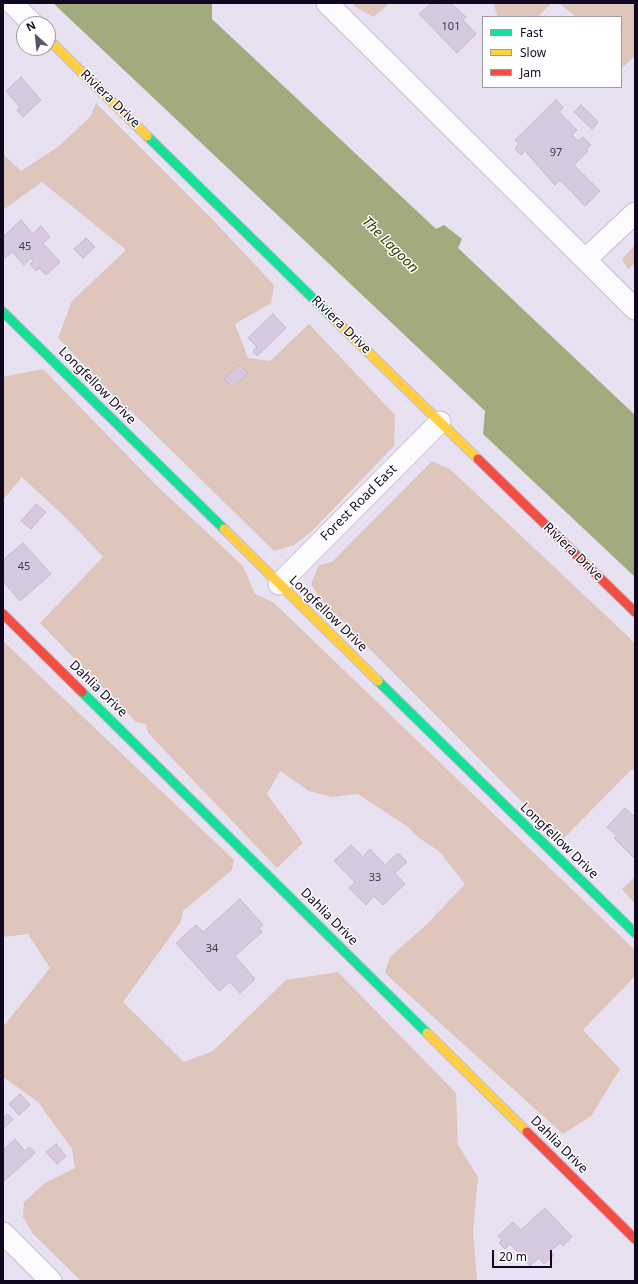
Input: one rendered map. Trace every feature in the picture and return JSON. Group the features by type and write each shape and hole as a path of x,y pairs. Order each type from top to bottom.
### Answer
{"street":[{"path":"12,3 25,16"},
{"path":"327,3 635,309"},
{"name":"Riviera Drive","path":"56,47 635,612"},
{"path":"586,259 635,213"},
{"name":"Longfellow Drive","path":"3,312 635,933"},
{"name":"Forest Road East","path":"279,584 440,422"},
{"name":"Dahlia Drive","path":"3,614 635,1239"},
{"path":"3,1233 51,1281"}],"shaded area":[{"path":"354,3 390,3 373,17 354,6"},
{"path":"493,3 552,3 538,16 498,16"},
{"path":"559,3 635,3 635,56 622,68 622,16 575,16"},
{"path":"96,103 211,218 274,285 271,303 235,324 248,358 270,361 309,324 395,415 394,446 311,532 294,545 274,551 130,410 128,411 58,338 72,301 126,250 42,182 3,210 3,154 21,171 58,147 91,116"},
{"path":"635,245 635,263 628,269 622,259"},
{"path":"43,369 155,484 243,566 255,594 273,602 635,950 635,976 583,1030 620,1069 591,1116 563,1134 385,972 390,957 427,924 465,884 439,851 419,838 408,827 358,794 332,797 309,791 280,771 267,794 303,843 277,868 148,733 146,724 136,722 40,623 103,557 67,519 22,477 3,500 3,377"},
{"path":"432,461 451,470 635,643 635,773 632,769 561,841 320,599 311,584 319,565 332,562"},
{"path":"3,641 234,860 232,870 183,911 180,923 123,1002 184,1062 213,1051 286,980 338,972 456,1093 458,1145 478,1177 473,1232 477,1281 81,1281 33,1234 23,1217 24,1202 45,1183 75,1168 72,1149 38,1102 3,1077 3,1027 50,968 28,934 3,937"},
{"path":"635,877 635,904 622,889"}],"water":[{"name":"The Lagoon","path":"53,3 212,3 212,19 436,229 444,225 462,239 458,248 635,415 635,577 483,434 485,411"}],"building":[{"path":"431,3 444,3 446,6 451,3 466,17 463,20 476,34 457,53 419,14"},
{"path":"21,77 41,100 23,117 17,110 20,107 6,91"},
{"path":"556,100 563,107 559,112 577,130 572,135 578,141 583,137 591,145 586,149 588,151 574,165 600,191 585,206 560,180 555,185 525,151 521,155 515,149 519,144 515,140"},
{"path":"581,105 598,122 592,129 574,112"},
{"path":"21,220 33,234 41,226 50,237 43,243 60,262 46,275 39,268 36,271 30,264 33,261 31,258 24,265 12,252 5,258 3,256 3,237"},
{"path":"86,238 95,247 83,258 74,249"},
{"path":"273,314 286,328 257,356 253,351 257,347 248,338"},
{"path":"239,365 248,373 233,387 224,379"},
{"path":"36,504 46,512 31,529 21,521"},
{"path":"23,543 51,574 20,601 3,581 3,560"},
{"path":"625,808 635,817 635,859 614,838 617,836 607,827"},
{"path":"351,845 363,857 370,849 385,865 398,853 407,862 395,873 405,884 383,905 374,896 366,905 349,888 355,882 334,861"},
{"path":"240,899 263,925 259,928 262,932 235,956 255,979 240,993 230,982 219,991 176,943 196,925 203,932"},
{"path":"20,1094 30,1105 19,1115 9,1104"},
{"path":"7,1114 13,1119 3,1129 3,1118"},
{"path":"15,1139 25,1151 30,1147 35,1153 3,1182 3,1150"},
{"path":"56,1144 66,1156 57,1164 46,1152"},
{"path":"545,1208 572,1237 563,1246 560,1243 550,1251 554,1255 544,1264 539,1258 530,1266 510,1244 505,1249 499,1243 502,1240 498,1236 513,1222 521,1230"}],"traffic: fast":[{"path":"147,136 332,317"},
{"path":"3,312 224,529"},
{"path":"378,681 635,933"},
{"path":"82,692 427,1033"}],"traffic: slow":[{"path":"56,47 147,136"},
{"path":"332,317 478,459"},
{"path":"224,529 378,681"},
{"path":"427,1033 527,1132"}],"traffic: jam":[{"path":"478,459 635,612"},
{"path":"3,614 82,692"},
{"path":"527,1132 635,1239"}]}
